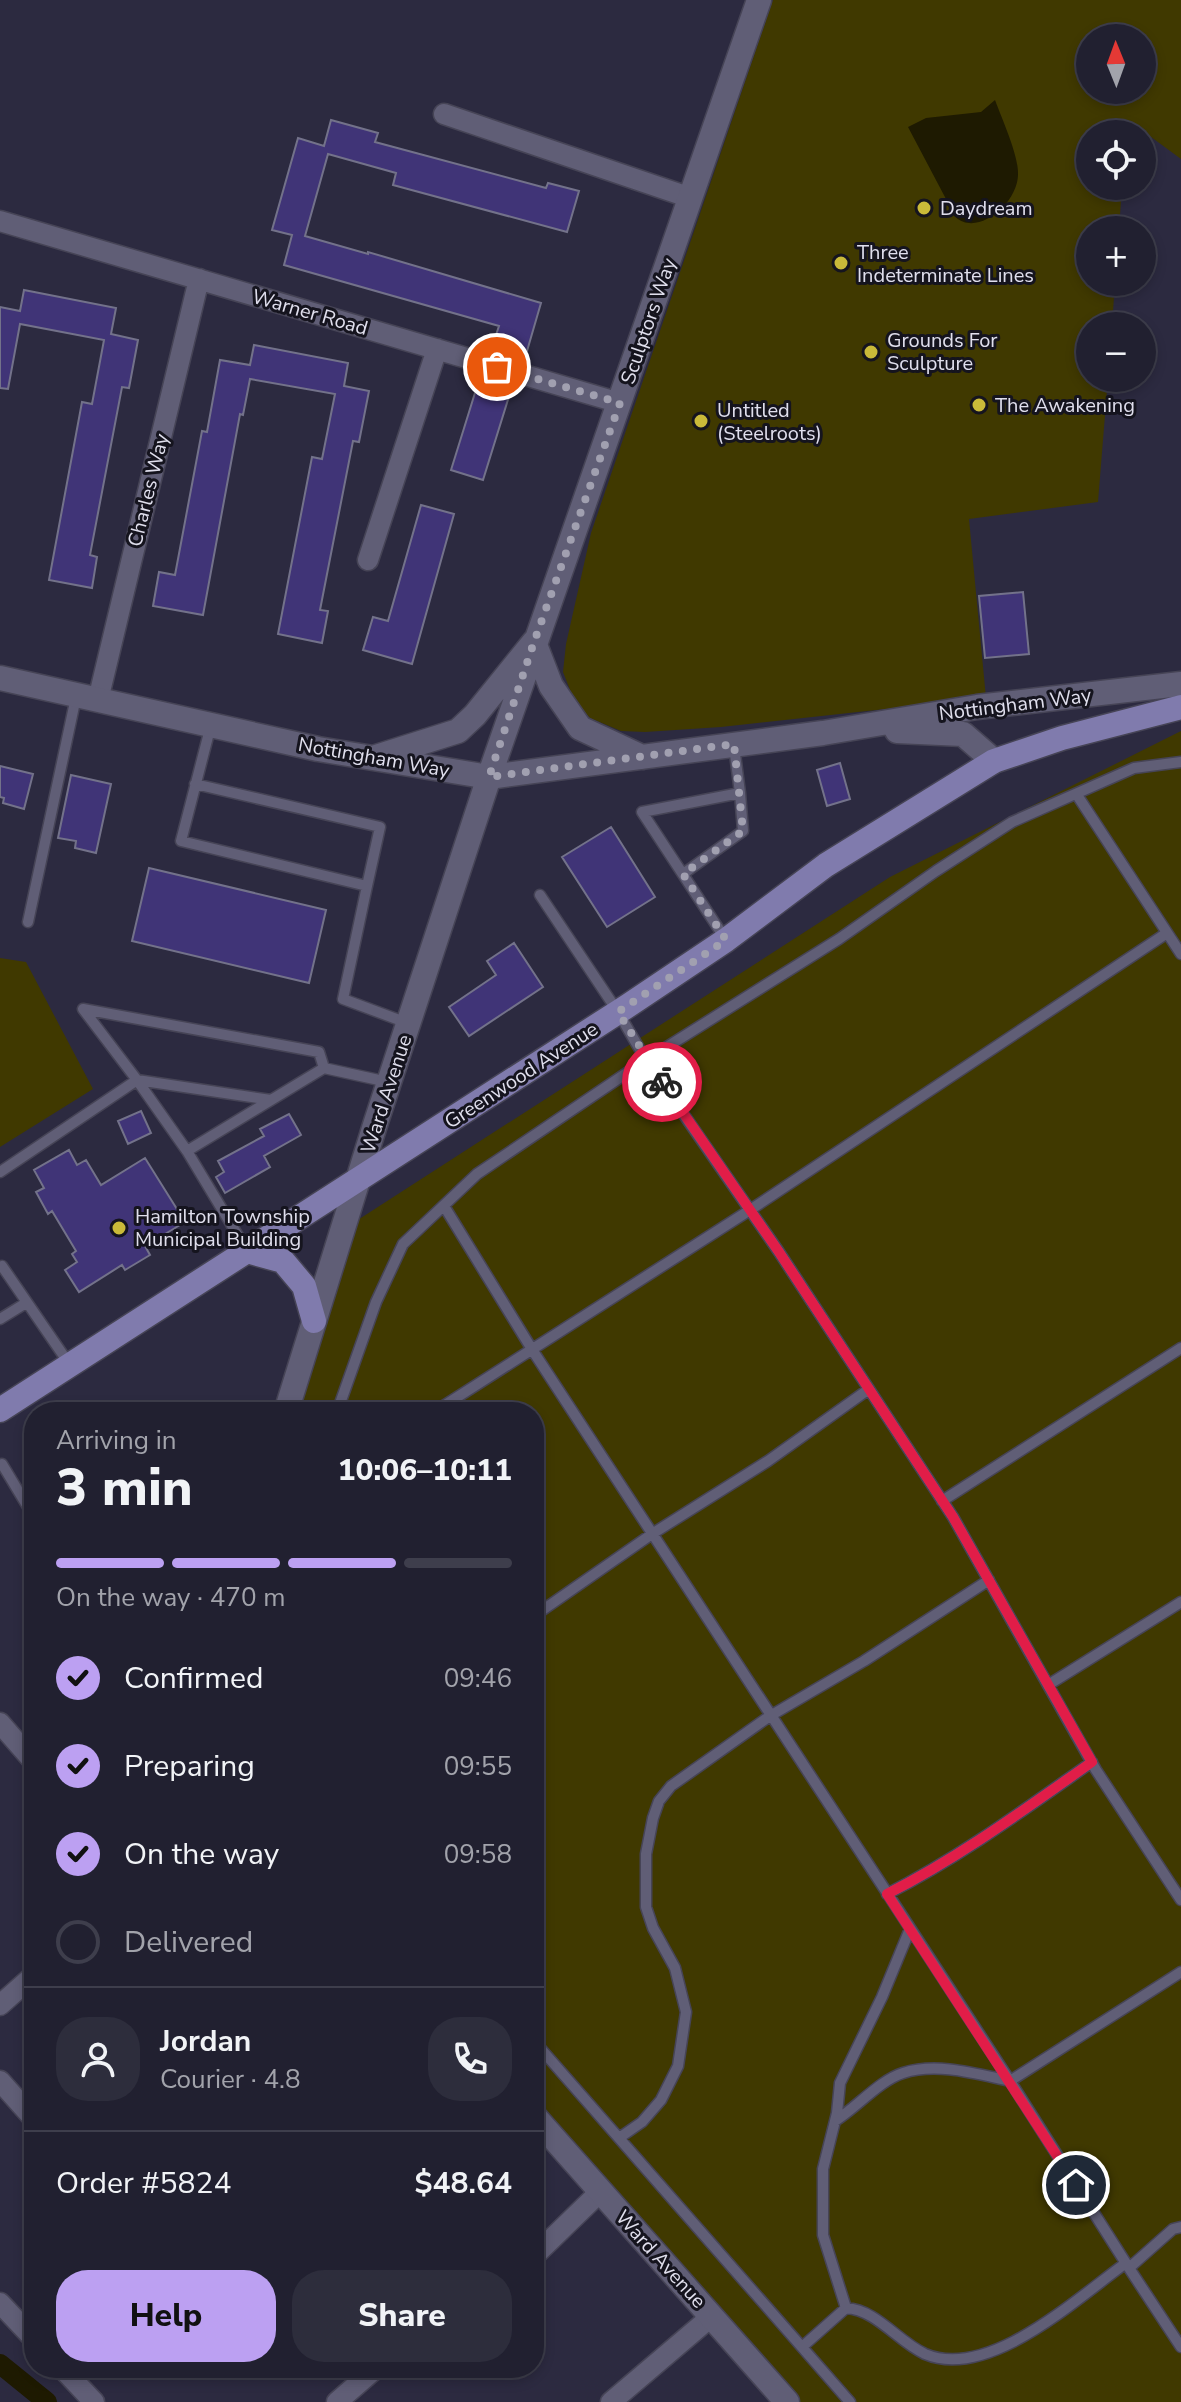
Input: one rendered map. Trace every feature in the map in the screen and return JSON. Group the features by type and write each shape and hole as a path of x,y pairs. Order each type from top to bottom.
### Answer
{"main road":[{"name":"Greenwood Avenue","path":"0,1410 618,1012 726,940 826,865 994,761 1062,738 1181,707"},
{"path":"247,1251 283,1261 304,1286 314,1321"}],"street":[{"name":"Sculptors Way","path":"489,777 759,0"},
{"path":"444,114 691,198"},
{"name":"Warner Road","path":"0,221 620,403"},
{"name":"Charles Way","path":"87,698 199,279"},
{"path":"368,560 437,349"},
{"path":"372,758 458,731 475,715 534,642 551,686 580,728 642,757"},
{"name":"Nottingham Way","path":"0,678 318,749 489,777 823,733 977,707 1181,684"},
{"path":"823,733 913,731 963,734 994,761"},
{"name":"Ward Avenue","path":"289,1402 489,777"},
{"path":"0,1723 24,1751"},
{"path":"0,2005 24,1984"},
{"path":"0,2081 24,2108"},
{"name":"Ward Avenue","path":"544,2127 787,2402"},
{"path":"544,2246 601,2191"},
{"path":"0,2303 24,2328"},
{"path":"611,2402 712,2316"},
{"path":"71,2378 94,2402"},
{"path":"337,2402 365,2378"}],"lane":[{"path":"28,922 87,698"},
{"path":"211,725 181,841 367,886"},
{"path":"683,874 743,831 734,744"},
{"path":"341,1402 376,1302 403,1244 477,1174 646,1060 839,939 1012,822 1134,768 1181,762"},
{"path":"195,784 380,827 343,999 410,1024"},
{"path":"726,940 642,812 740,793"},
{"path":"1077,795 1181,954"},
{"path":"540,895 646,1060 750,1210 942,1501 1092,1762 1181,1900"},
{"path":"450,1402 750,1210 1167,933"},
{"path":"247,1251 187,1151 83,1009 319,1052 324,1068"},
{"path":"187,1151 324,1068 390,1083"},
{"path":"0,1172 137,1080 271,1100"},
{"path":"444,1206 533,1350 1181,2347"},
{"path":"1,1266 70,1365"},
{"path":"0,1319 26,1303"},
{"path":"942,1501 1181,1348"},
{"path":"544,1609 652,1534 768,1461 869,1389"},
{"path":"2,1464 24,1500"},
{"path":"619,2138 642,2122 661,2100 678,2066 686,2012 675,1968 653,1928 646,1907 646,1854 659,1801 671,1786 770,1716 864,1661 989,1580"},
{"path":"1048,1685 1181,1602"},
{"path":"887,1894 980,1841 1092,1762"},
{"path":"1170,1883 1181,1876"},
{"path":"846,2308 823,2235 823,2169 835,2121 840,2083 882,1997 910,1929"},
{"path":"835,2121 901,2073 964,2071 1010,2081 1181,1972"},
{"path":"544,2052 850,2402"},
{"path":"802,2347 846,2308 861,2309 926,2354 957,2360 995,2352 1026,2336 1128,2265 1173,2229 1181,2227"}],"shaded area":[{"name":"Grounds For Sculpture","path":"773,0 1181,0 1181,159 1156,141 1156,120 1076,120 1076,200 1121,200 1120,216 1076,216 1076,296 1114,296 1113,312 1076,312 1076,392 1107,392 1098,502 969,519 986,698 721,727 621,731 590,718 574,700 563,672 566,644 591,533"},
{"path":"995,100 1015,156 1018,173 1016,187 1009,200 987,219 975,223 963,222 953,214 908,127 926,118 981,112"},
{"path":"1181,731 1181,2402 785,2402 544,2125 544,1402 281,1402 336,1234 890,877"},
{"path":"0,958 26,962 93,1089 0,1147"}],"building":[{"path":"331,120 378,133 375,142 546,188 548,183 579,191 567,232 393,185 396,173 328,154 305,236 541,303 527,351 494,341 499,326 284,265 292,235 272,230 298,138 324,146"},
{"path":"24,290 116,308 111,334 138,340 129,388 122,387 90,555 97,557 92,588 49,580 82,402 92,404 104,340 20,324 8,389 0,388 0,307 20,311"},
{"path":"254,345 348,363 344,386 369,391 359,442 353,441 320,610 328,611 322,643 278,634 312,457 322,459 335,394 250,379 243,415 240,414 203,615 153,606 159,572 175,575 202,431 207,432 220,360 250,365"},
{"path":"479,380 511,390 483,480 451,470"},
{"path":"421,505 454,514 412,664 363,650 373,617 388,621"},
{"path":"1023,592 1029,654 985,658 979,596"},
{"path":"840,763 850,799 827,806 817,770"},
{"path":"0,766 33,774 24,809 3,803 4,798 0,797"},
{"path":"71,775 111,784 96,853 75,848 76,841 58,838"},
{"path":"611,827 655,897 607,927 562,857"},
{"path":"149,868 326,910 309,983 132,941"},
{"path":"514,943 543,987 469,1036 449,1007 496,975 487,961"},
{"path":"141,1111 151,1133 128,1144 118,1121"},
{"path":"289,1114 301,1135 264,1156 270,1167 225,1193 216,1177 224,1172 218,1161 264,1136 260,1129"},
{"name":"Hamilton Township Municipal Building","path":"69,1150 77,1165 86,1160 101,1185 145,1158 185,1222 145,1246 150,1255 125,1270 122,1265 79,1292 65,1270 77,1262 72,1254 76,1251 52,1211 48,1214 36,1192 44,1188 34,1170"}],"waterway":[{"path":"0,2364 47,2402"}],"way so far":[{"path":"497,367 620,403 489,777 734,744 743,831 683,874 726,940 618,1012 662,1082"}],"place":[{"name":"Daydream","path":"924,208"},
{"name":"Three Indeterminate Lines","path":"841,263"},
{"name":"Grounds For Sculpture","path":"871,352"},
{"name":"The Awakening","path":"979,405"},
{"name":"Untitled (Steelroots)","path":"701,421"},
{"name":"Hamilton Township Municipal Building","path":"119,1228"}],"route":[{"path":"662,1082 779,1252 953,1517 1092,1762 980,1841 887,1894 1076,2185"}]}
